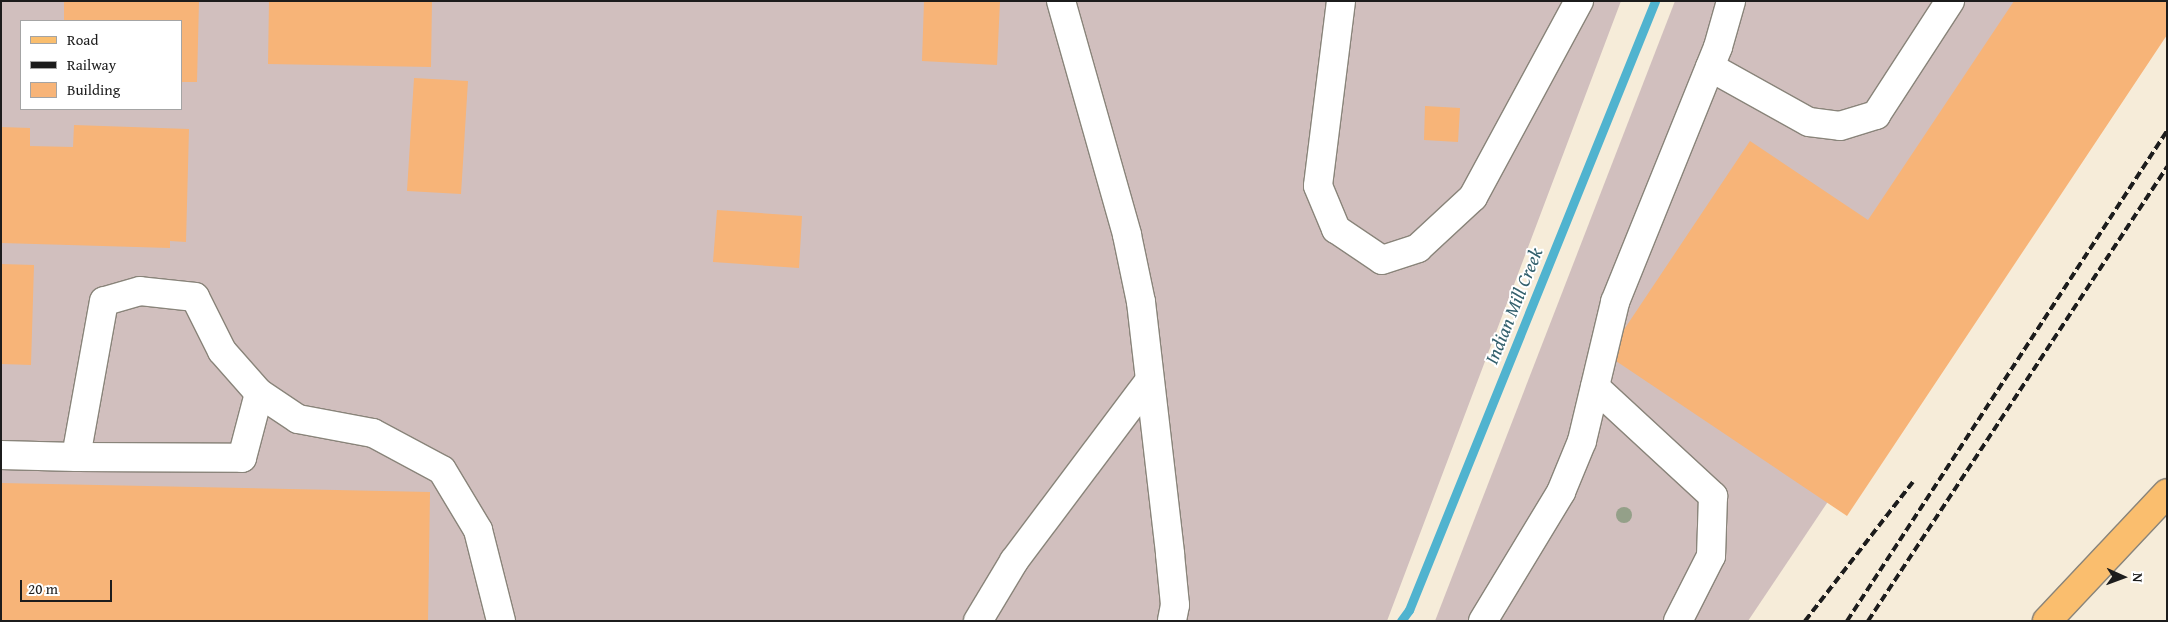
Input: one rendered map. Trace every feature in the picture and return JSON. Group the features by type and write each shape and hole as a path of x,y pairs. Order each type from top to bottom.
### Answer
{"main road":[{"path":"2047,621 2167,493"}],"lane":[{"path":"1061,1 1127,234 1141,302 1175,605 1172,621"},
{"path":"1341,1 1318,186 1336,229 1382,260 1418,248 1474,197 1579,1"},
{"path":"1483,621 1561,492 1582,441 1615,302 1710,67 1731,1"},
{"path":"1710,67 1809,122 1840,126 1876,115 1950,1"},
{"path":"76,457 104,301 140,291 195,297 222,351 259,393 298,419 373,433 442,470 478,530 501,621"},
{"path":"978,621 1019,553 1149,381"},
{"path":"1595,387 1713,496 1711,556 1678,621"},
{"path":"1,454 76,457 242,458 259,393"}],"shaded area":[{"path":"1,1 1621,1 1387,621 1,621"},
{"path":"1675,1 2163,1 1748,621 1435,621"}],"building":[{"path":"64,1 199,1 197,82 182,82 182,20 64,20"},
{"path":"269,1 432,1 431,67 268,64"},
{"path":"924,1 1000,1 997,65 922,61"},
{"path":"2014,1 2167,1 2167,35 1847,516 1607,355 1750,141 1868,220"},
{"path":"414,78 468,81 461,194 407,191"},
{"path":"1425,106 1460,108 1458,142 1424,140"},
{"path":"74,125 189,129 186,242 170,241 170,248 1,243 1,127 30,128 30,146 73,147"},
{"path":"717,210 802,216 799,268 713,262"},
{"path":"1,264 34,265 31,365 1,364"},
{"path":"1,483 430,492 428,621 1,621"}],"waterway":[{"name":"Indian Mill Creek","path":"1401,621 1409,610 1655,1"}],"railway":[{"path":"1847,621 2167,131"},
{"path":"1868,621 2167,167"},
{"path":"1805,621 1913,482"}]}
